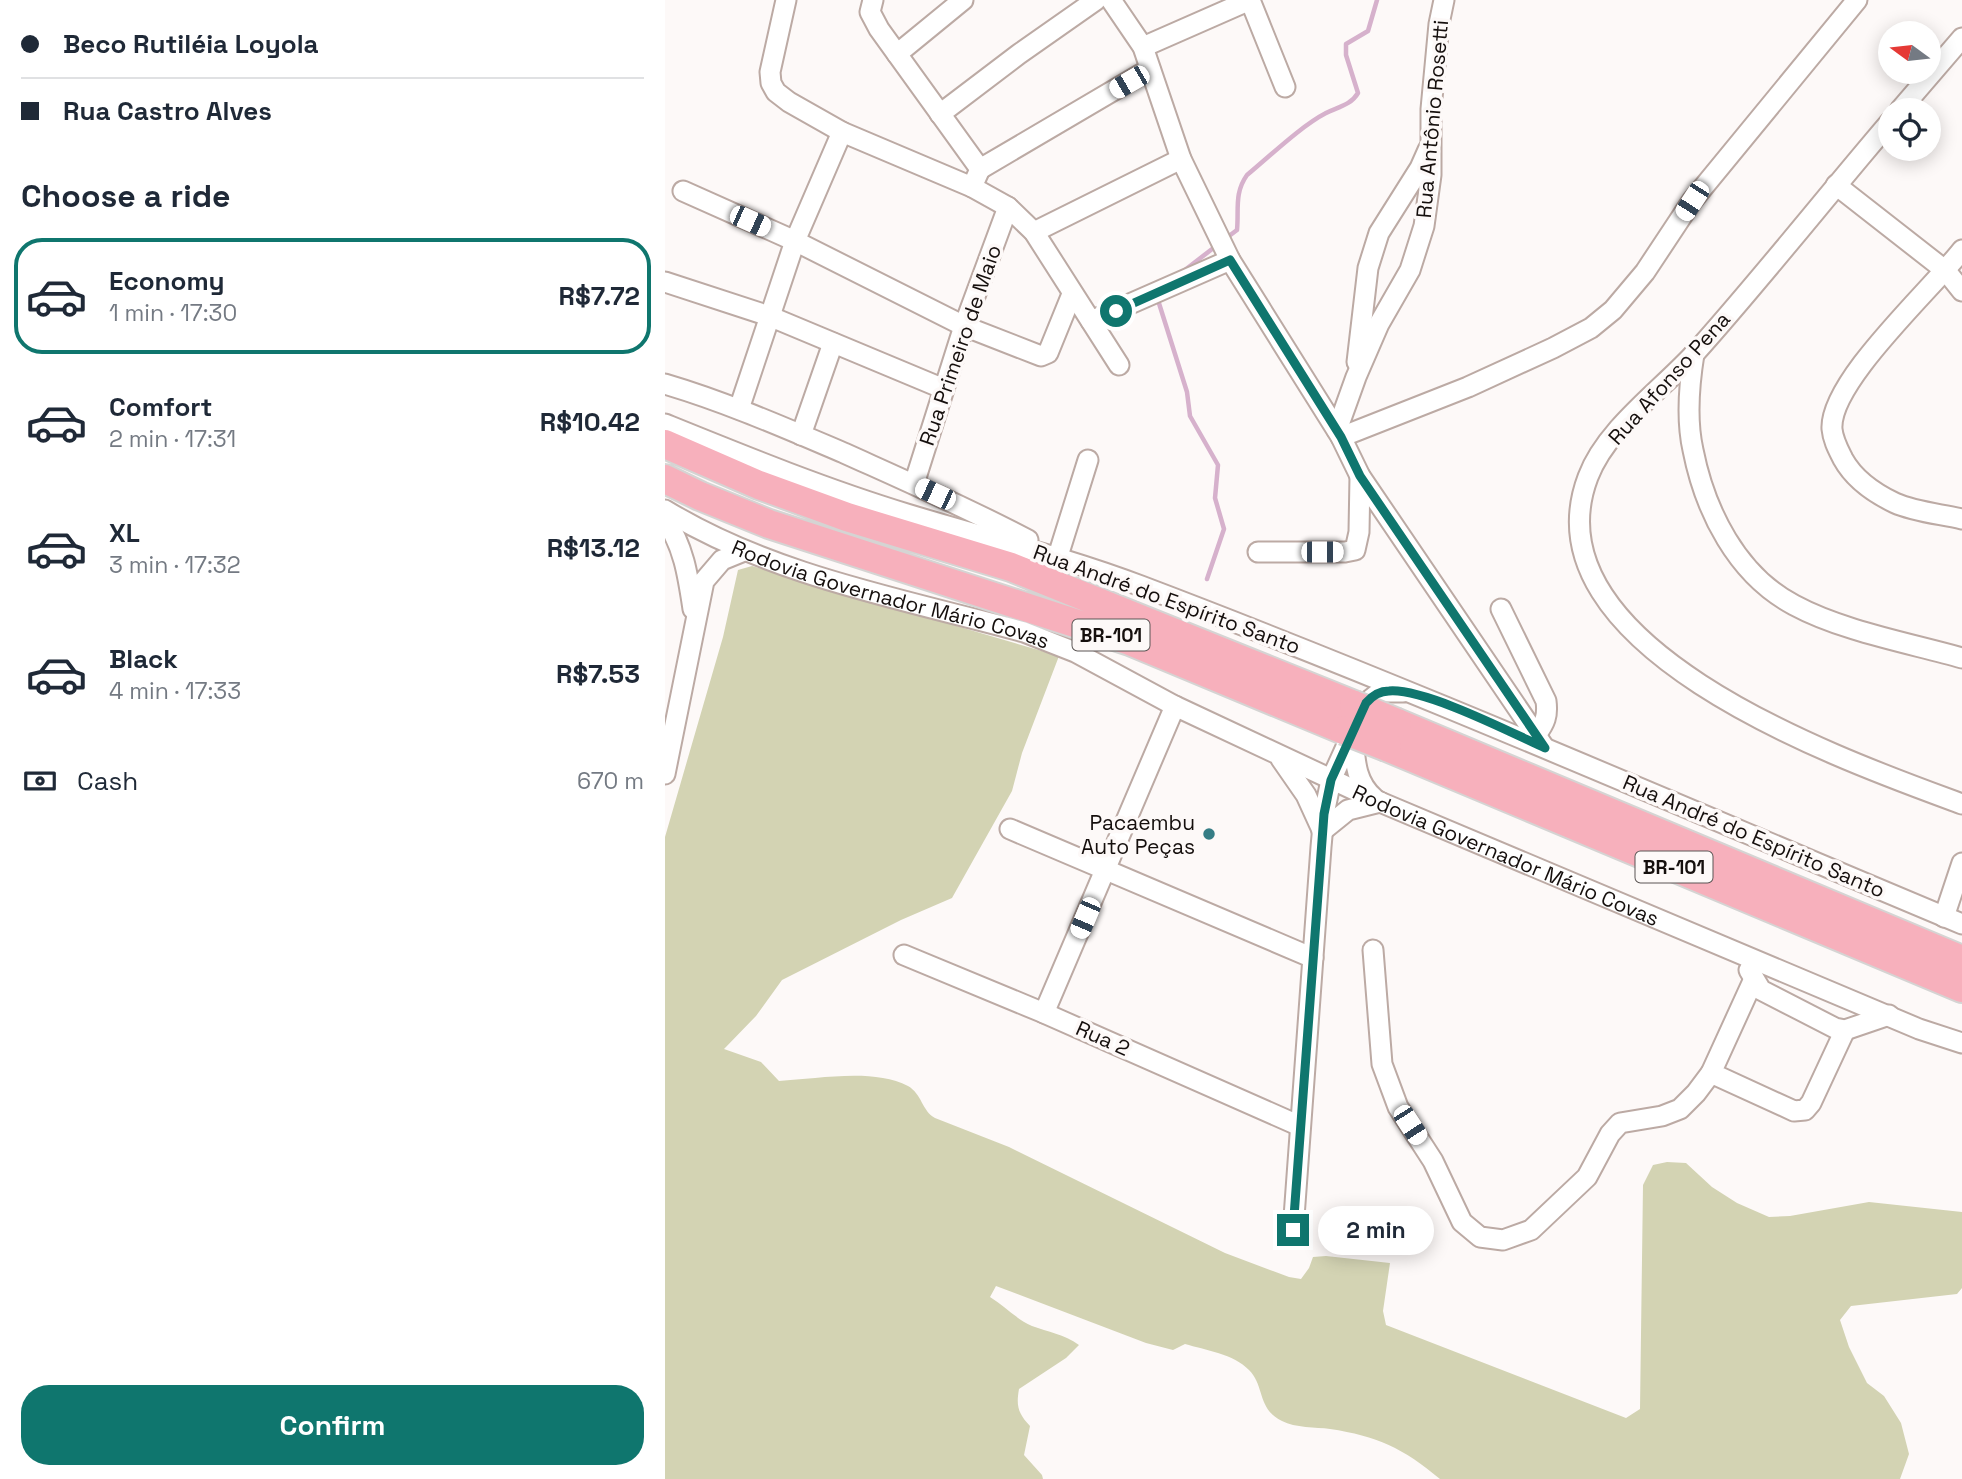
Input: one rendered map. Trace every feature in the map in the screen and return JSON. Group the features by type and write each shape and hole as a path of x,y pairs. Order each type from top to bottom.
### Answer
{"highway":[{"name":"Rodovia Governador Mário Covas","path":"665,444 759,485 847,517 1031,575 1350,723"},
{"name":"Rodovia Governador Mário Covas","path":"665,479 769,524 1130,641 1350,723 1392,735 1962,960"},
{"name":"Rodovia Governador Mário Covas","path":"1392,735 1962,988"}],"street":[{"path":"786,0 770,72 771,83 776,92 842,132 976,178"},
{"path":"873,0 870,12 873,20 940,114 976,178 1034,232 1119,365"},
{"path":"897,54 963,0"},
{"path":"940,114 1096,0"},
{"path":"1111,0 1143,47 1181,159 1230,260 1339,434 1360,476 1540,741"},
{"path":"1143,47 1250,0 1285,87"},
{"name":"Rua Antônio Rosetti","path":"1370,322 1410,270 1424,226 1432,142 1431,109 1439,24 1444,0"},
{"path":"1339,434 1468,387 1591,328 1613,310 1645,272 1692,201 1857,0"},
{"path":"1910,98 1962,38"},
{"path":"976,178 1150,69"},
{"path":"739,410 795,241 842,132"},
{"name":"Rua Afonso Pena","path":"1878,136 1694,354 1636,411 1606,446 1589,474 1579,505 1578,531 1584,556 1602,592 1624,623 1657,654 1793,737 1882,775 1962,804"},
{"path":"1339,434 1370,322 1368,268 1378,233 1406,190 1432,142"},
{"path":"1034,232 1181,159"},
{"path":"1836,185 1946,271 1962,291"},
{"path":"1406,190 1418,192 1427,200"},
{"path":"683,191 795,241 964,326 1041,356 1048,352 1072,294"},
{"name":"Rua Primeiro de Maio","path":"914,484 964,326 1008,207"},
{"path":"1962,250 1866,359 1843,390 1832,427 1835,444 1848,468 1867,487 1896,504 1962,519"},
{"path":"1091,321 1230,260"},
{"path":"665,282 769,316 944,389"},
{"path":"801,435 833,343"},
{"path":"1694,354 1689,382 1692,448 1704,490 1725,537 1742,562 1766,588 1825,619 1962,658"},
{"path":"665,384 705,396 914,484 977,513 1062,558 1088,460"},
{"name":"Rua André do Espírito Santo","path":"665,424 880,505 1062,558 1221,616 1540,741 1953,920"},
{"path":"1258,552 1355,550 1358,540 1360,476"},
{"name":"Rodovia Governador Mário Covas","path":"665,510 744,551 805,573 1050,641 1094,661 1175,706 1380,802 1889,1016 1962,1043"},
{"path":"665,519 680,545 687,568 694,610 691,641"},
{"path":"665,775 704,581 722,560 744,551"},
{"path":"1501,610 1546,701 1547,713 1540,741"},
{"path":"1293,1230 1322,831 1331,780 1350,723 1366,703 1375,695 1393,691 1421,695"},
{"path":"1044,1013 1175,706"},
{"path":"1350,723 1360,780 1368,793 1380,802"},
{"path":"1277,755 1306,795 1322,831"},
{"path":"1322,831 1348,810 1380,802"},
{"path":"1010,829 1313,958"},
{"path":"1953,920 1962,863"},
{"path":"1373,950 1382,1064 1398,1107 1433,1161 1462,1222 1480,1237 1503,1240 1531,1230 1587,1177 1610,1134 1620,1123 1662,1116 1680,1109 1696,1093 1711,1073 1753,981"},
{"path":"1742,953 1753,981 1761,990 1835,1028 1845,1030 1889,1016"},
{"name":"Rua 2","path":"904,955 1044,1013 1300,1126"},
{"path":"1711,1073 1794,1111 1805,1110 1811,1103 1845,1030"}],"green space":[{"path":"752,566 1059,656 1022,753 1012,791 952,898 901,920 782,980 756,1016 724,1049 761,1062 779,1081 862,1076 879,1077 908,1086 935,1118 1009,1147 1225,1253 1289,1277 1301,1279 1313,1257 1390,1263 1383,1311 1386,1325 1626,1418 1640,1409 1643,1185 1653,1165 1667,1162 1686,1163 1712,1187 1737,1203 1769,1217 1790,1216 1869,1202 1962,1212 1962,1288 1957,1294 1851,1306 1840,1320 1849,1347 1867,1383 1884,1396 1901,1423 1909,1454 1900,1479 1440,1479 1401,1451 1376,1440 1362,1435 1282,1421 1274,1416 1265,1404 1249,1370 1227,1356 1185,1344 1173,1350 1146,1343 996,1286 990,1297 1016,1316 1032,1326 1079,1345 1066,1358 1019,1389 1019,1409 1030,1426 1024,1455 1043,1479 665,1479 665,837 723,637 738,570"}],"waterway":[{"path":"1225,239 1237,230 1239,195 1247,175 1306,125 1348,103 1358,93 1346,55 1346,44 1368,31 1377,0"},
{"path":"1181,273 1216,246"},
{"path":"1157,297 1187,392 1190,416 1218,465 1215,498 1224,529 1207,579"}],"place":[{"name":"Pacaembu Auto Peças","path":"1209,834"}],"route":[{"path":"1116,311 1230,260 1341,437 1360,476 1545,748 1421,695 1380,692 1366,703 1326,797 1293,1230"}]}
